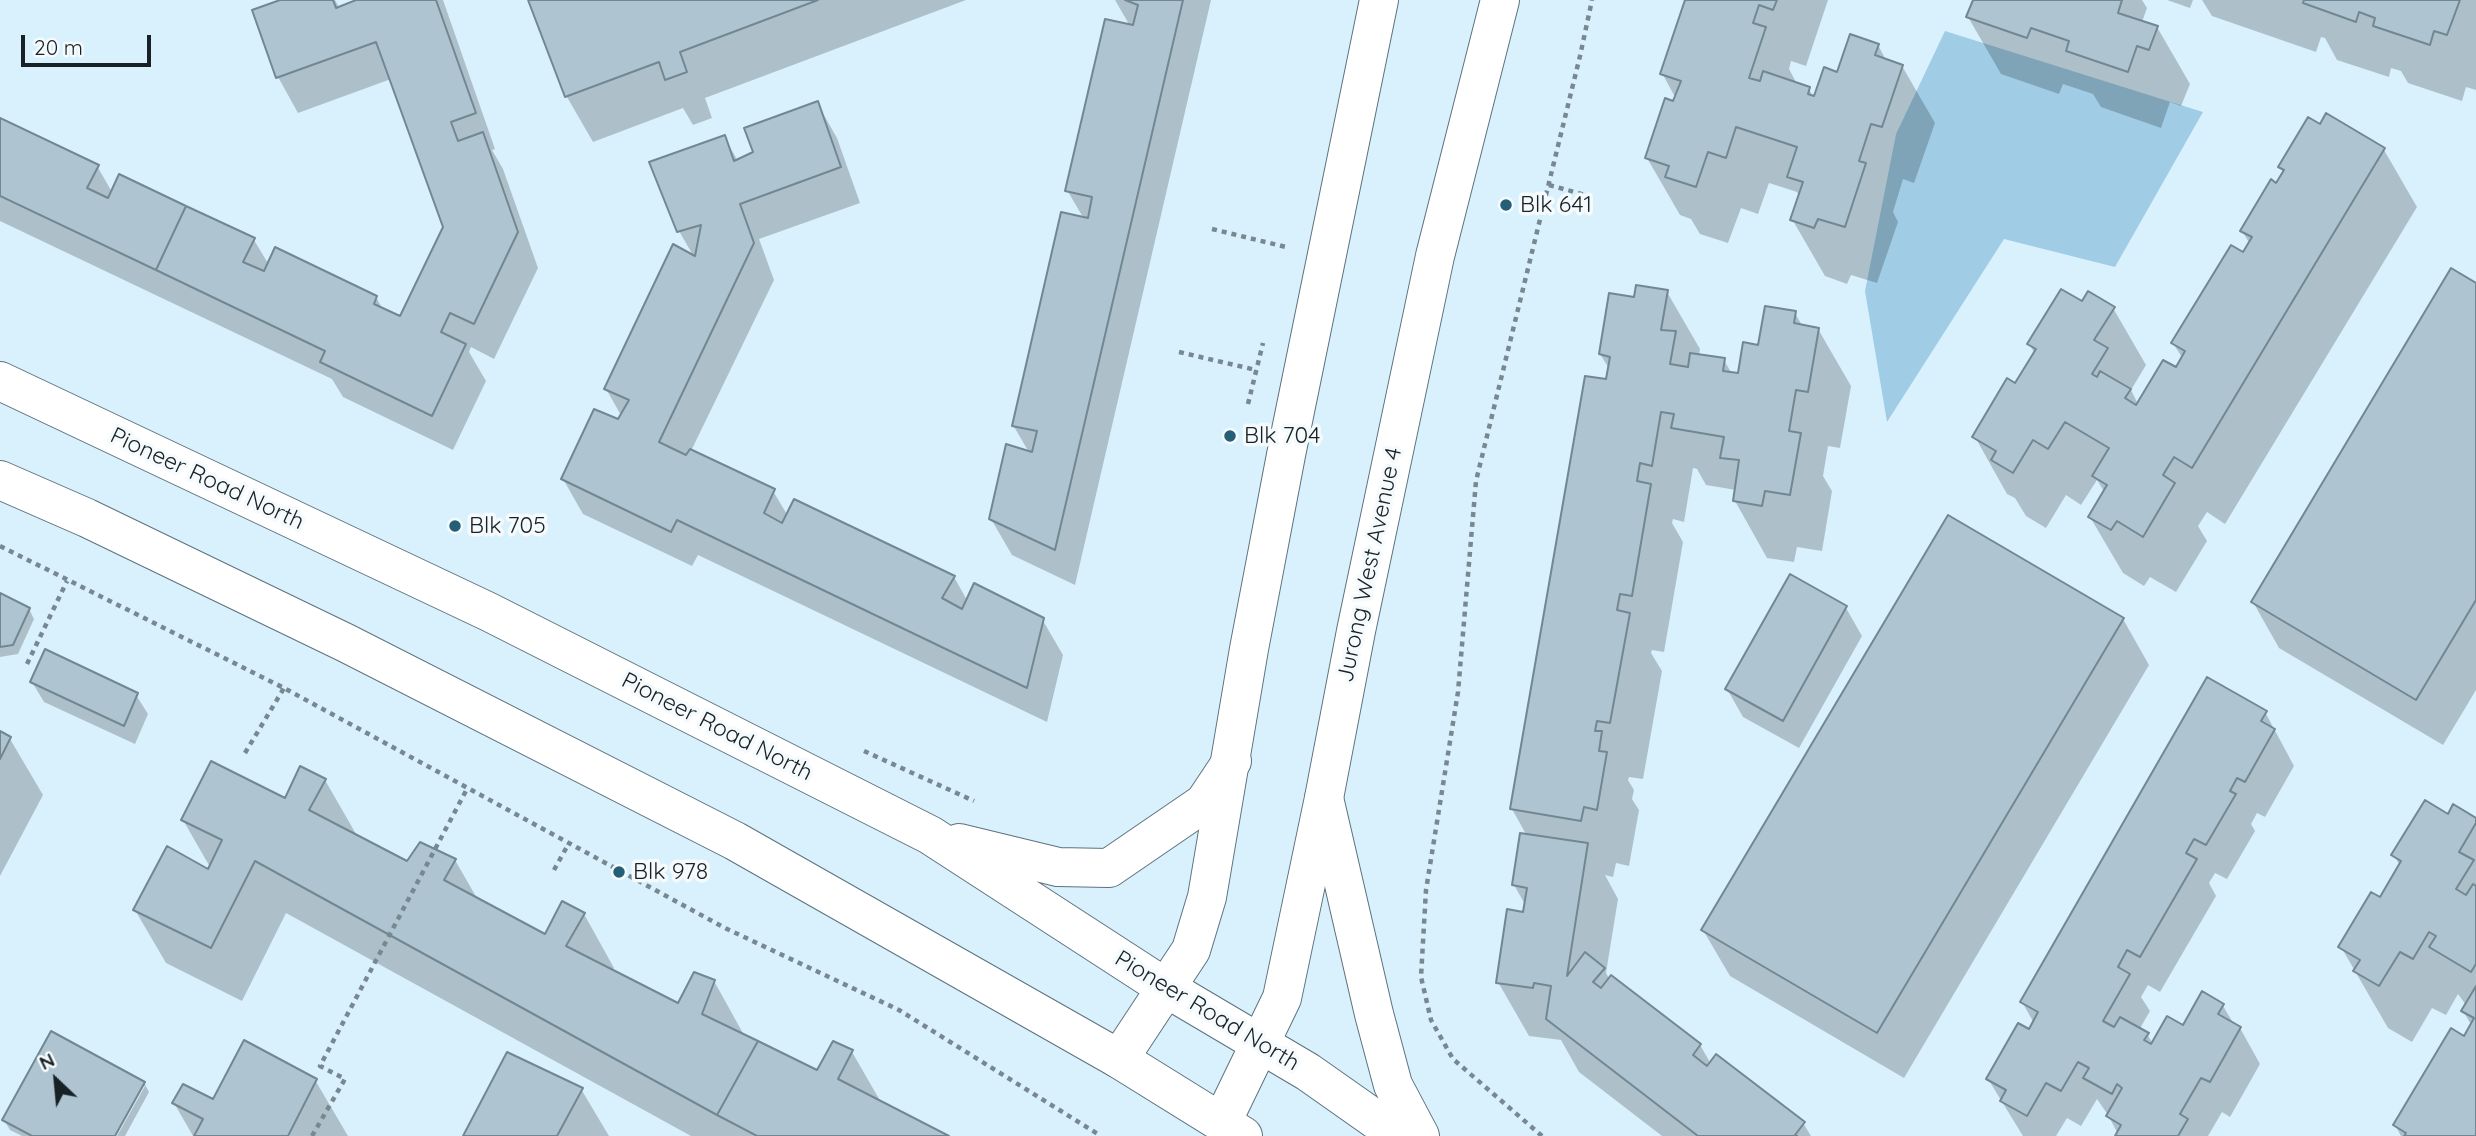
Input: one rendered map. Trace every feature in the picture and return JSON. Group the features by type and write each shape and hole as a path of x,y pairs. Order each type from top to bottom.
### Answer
{"main road":[{"path":"1119,1059 1191,950 1207,897 1249,649 1378,0"},
{"name":"Jurong West Avenue 4","path":"1232,1129 1259,1044 1282,998 1432,269 1500,0"},
{"name":"Pioneer Road North","path":"0,381 489,612 930,835 1166,988 1308,1072 1398,1136"},
{"path":"0,480 87,518 334,637 735,841 1119,1059 1232,1129"},
{"path":"930,835 1058,867 1109,868 1204,803 1232,761"},
{"path":"1324,798 1393,1085 1420,1136"}],"path":[{"path":"1542,1136 1453,1059 1431,1020 1421,977 1426,890 1458,692 1476,481 1592,0"},
{"path":"1549,185 1585,195"},
{"path":"1212,229 1287,247"},
{"path":"1179,352 1256,370"},
{"path":"0,546 284,688 725,928 899,1010 1101,1136"},
{"path":"27,664 68,581"},
{"path":"245,753 284,688"},
{"path":"312,1136 345,1079 320,1066 467,787"},
{"path":"554,870 569,843"}],"shaded area":[{"path":"1945,31 2203,112 2115,267 2004,239 1887,422 1865,291 1896,134"}],"building":[{"path":"280,0 333,0 336,8 356,0 436,0 476,113 451,122 458,141 483,132 518,232 474,324 450,313 441,332 466,344 432,416 320,362 325,351 156,270 186,206 255,238 243,262 264,271 275,247 377,296 374,304 400,316 443,227 376,42 276,78 252,10"},
{"path":"528,0 818,0 680,52 687,72 665,80 659,62 565,97"},
{"path":"1125,0 1183,0 1055,550 989,519 1006,444 1032,452 1037,431 1012,426 1061,212 1088,218 1092,197 1065,191 1105,19 1133,25 1138,5"},
{"path":"1685,0 1777,0 1773,10 1759,5 1753,23 1766,27 1749,78 1760,81 1763,71 1810,87 1808,94 1814,96 1824,67 1837,72 1850,34 1879,44 1875,55 1903,65 1882,127 1871,124 1859,161 1866,163 1845,227 1818,219 1814,228 1790,220 1803,182 1787,177 1797,147 1736,127 1726,158 1708,152 1696,187 1665,177 1669,166 1645,158 1665,98 1673,101 1681,81 1660,74"},
{"path":"1973,0 2122,0 2118,13 2158,26 2149,50 2137,46 2128,72 2066,51 2069,41 2031,28 2027,38 1966,17"},
{"path":"2304,0 2460,0 2447,35 2434,31 2430,45 2373,26 2375,18 2359,12 2356,22 2303,3"},
{"path":"818,101 841,167 740,204 754,243 659,442 686,455 690,449 775,489 764,513 782,523 794,499 955,576 942,598 962,609 974,583 1044,618 1027,688 677,520 671,532 561,479 594,409 618,419 629,400 604,389 673,244 695,256 701,225 677,232 649,162 725,135 734,161 753,152 744,128"},
{"path":"2326,113 2385,148 2192,468 2174,457 2163,475 2175,483 2143,537 2117,521 2111,530 2088,517 2107,485 2092,476 2109,448 2065,422 2048,449 2033,440 2013,473 1991,460 1996,451 1972,437 2007,378 2015,383 2036,349 2027,344 2061,289 2082,301 2088,291 2115,307 2094,340 2108,348 2092,374 2097,377 2100,371 2131,389 2125,398 2136,405 2163,360 2176,367 2185,351 2171,343 2231,245 2243,252 2252,237 2240,231 2271,179 2276,183 2284,170 2278,167 2308,117 2320,124"},
{"path":"0,118 99,165 87,188 108,198 119,174 186,206 156,270 0,196"},
{"path":"2451,268 2476,283 2476,600 2416,700 2251,602"},
{"path":"1636,285 1668,290 1661,330 1676,331 1670,364 1688,367 1690,353 1725,358 1723,371 1738,373 1743,342 1758,345 1765,306 1796,311 1794,323 1819,328 1808,392 1796,390 1789,431 1801,433 1790,495 1765,491 1762,506 1733,501 1739,460 1720,458 1724,437 1671,428 1674,414 1661,412 1652,466 1640,463 1637,481 1651,484 1632,596 1620,594 1617,610 1630,613 1610,723 1597,721 1595,731 1602,731 1599,751 1607,752 1597,810 1584,807 1581,821 1510,809 1585,376 1606,379 1610,357 1599,354 1609,293 1634,297"},
{"path":"1948,515 2124,618 1877,1033 1701,930"},
{"path":"1790,574 1847,606 1783,721 1725,689"},
{"path":"0,593 30,608 13,645 0,647"},
{"path":"45,649 138,693 124,726 30,682"},
{"path":"2207,677 2267,711 2261,721 2275,729 2245,782 2237,778 2230,791 2236,794 2206,845 2194,839 2186,853 2197,859 2140,957 2127,950 2118,967 2130,974 2103,1021 2114,1027 2120,1017 2149,1033 2144,1040 2151,1044 2167,1016 2183,1025 2202,991 2224,1004 2218,1014 2241,1027 2210,1082 2201,1078 2180,1114 2188,1119 2178,1136 2115,1136 2121,1125 2106,1116 2122,1088 2117,1084 2112,1094 2083,1078 2089,1068 2078,1062 2061,1091 2046,1083 2027,1116 2000,1101 2006,1090 1986,1079 2018,1023 2029,1029 2038,1012 2020,1002"},
{"path":"0,731 11,737 0,759"},
{"path":"211,761 285,798 300,766 326,779 309,810 407,861 420,842 456,859 444,880 545,934 562,901 585,913 566,946 678,1003 694,972 715,980 702,1014 758,1041 717,1115 255,861 211,948 133,910 167,846 208,869 222,840 181,820"},
{"path":"2425,800 2448,814 2453,804 2476,818 2476,823 2459,852 2474,860 2456,889 2466,895 2473,884 2476,886 2476,964 2471,972 2429,947 2436,936 2429,932 2413,959 2400,952 2379,986 2353,971 2360,960 2338,947 2371,892 2380,897 2401,861 2391,855"},
{"path":"1520,833 1588,843 1567,976 1585,952 1605,968 1593,982 1601,988 1611,975 1701,1044 1693,1055 1707,1066 1716,1054 1805,1122 1795,1135 1797,1136 1698,1136 1546,1019 1551,986 1534,983 1533,988 1496,983 1507,909 1523,912 1527,888 1512,885"},
{"path":"2476,986 2476,1136 2404,1136 2406,1133 2393,1125 2451,1028 2464,1036 2474,1018 2461,1011"},
{"path":"51,1031 145,1082 115,1136 32,1136 2,1120"},
{"path":"244,1040 317,1079 288,1136 194,1136 203,1119 172,1103 183,1084 213,1099"},
{"path":"758,1041 817,1070 833,1041 853,1050 838,1079 949,1136 757,1136 717,1115"},
{"path":"507,1052 583,1088 557,1136 463,1136"}],"place":[{"name":"Blk 641","path":"1506,205"},
{"name":"Blk 704","path":"1230,436"},
{"name":"Blk 705","path":"455,526"},
{"name":"Blk 978","path":"619,872"}]}
